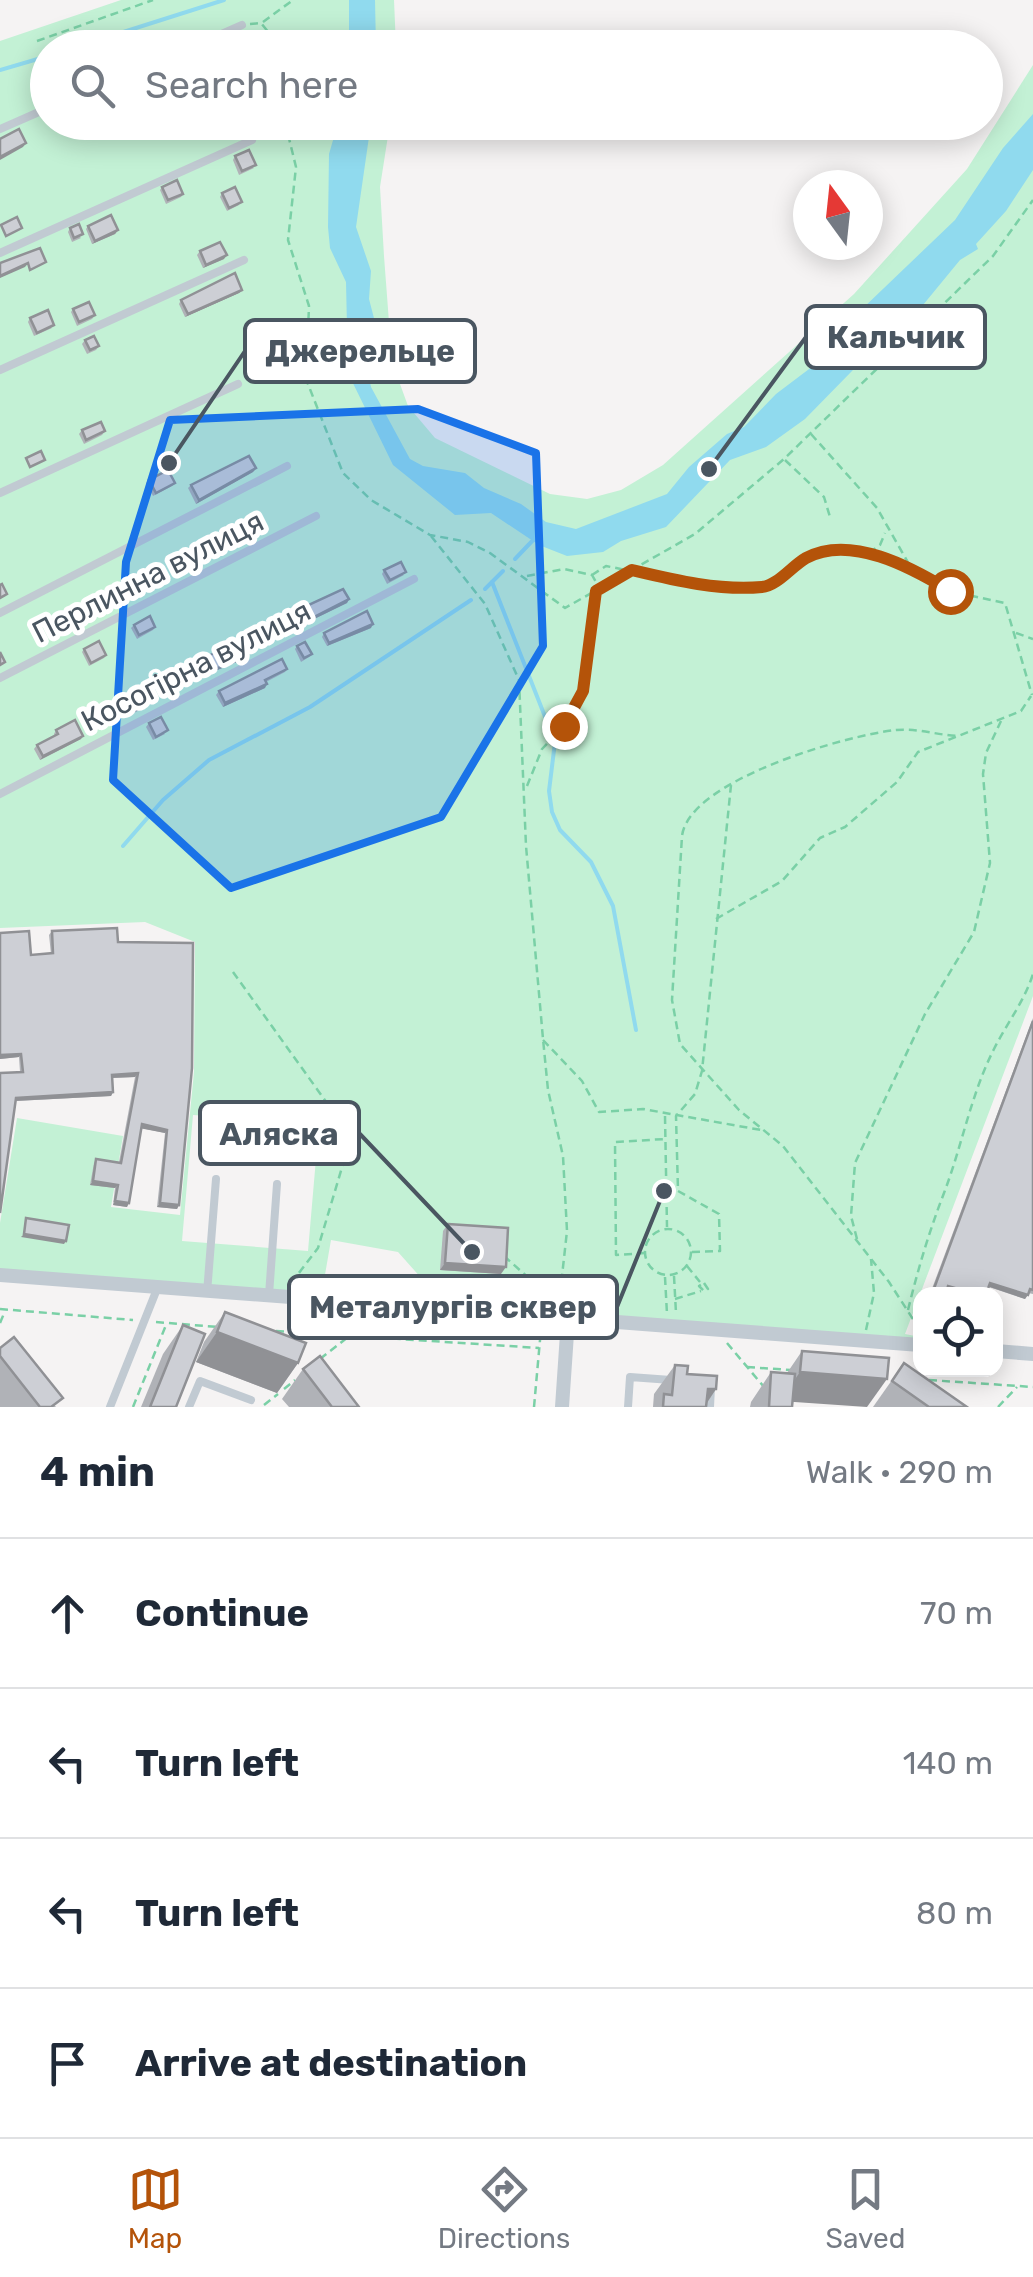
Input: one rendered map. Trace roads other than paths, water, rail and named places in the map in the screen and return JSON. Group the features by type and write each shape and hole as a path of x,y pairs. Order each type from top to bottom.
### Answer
{"street":[{"path":"0,1275 913,1345"},
{"path":"562,1407 568,1318"},
{"path":"1003,1352 1033,1354"}],"lane":[{"path":"231,30 242,25"},
{"path":"0,129 30,116"},
{"path":"0,253 252,140"},
{"path":"0,370 244,260"},
{"path":"0,492 238,384"},
{"path":"0,613 287,466"},
{"name":"Перлинна вулиця","path":"0,678 316,516"},
{"name":"Косогірна вулиця","path":"0,794 414,579"},
{"path":"207,1293 216,1179"},
{"path":"273,1297 277,1184"},
{"path":"110,1407 157,1289"},
{"path":"628,1407 630,1377 679,1381"},
{"path":"190,1407 200,1381 251,1400"},
{"path":"696,1382 712,1383 710,1407"}],"water":[{"path":"349,0 375,0 376,30 349,30"},
{"path":"1033,114 1033,170 1006,211 976,244 978,249 960,260 923,305 898,324 805,419 766,447 730,460 666,527 621,541 603,552 567,556 539,545 491,513 455,515 393,465 348,373 346,282 330,248 328,227 329,154 333,140 369,140 356,227 371,271 369,299 375,322 367,367 371,387 410,459 423,466 465,473 546,522 576,529 667,494 689,467 727,434 744,427 776,394 817,363 860,311 955,220 1003,148"}],"waterway":[{"path":"130,30 224,0"},
{"path":"0,70 30,61"},
{"path":"515,559 536,537"},
{"path":"485,589 503,571"},
{"path":"492,582 555,742 549,791 552,812 560,830 591,862 613,906 636,1030"},
{"path":"123,846 163,800 209,760 310,707 471,600"}],"place":[{"name":"Джерельце","path":"169,463"},
{"name":"Кальчик","path":"709,469"},
{"name":"Металургів сквер","path":"664,1191"},
{"name":"Аляска","path":"472,1252"}]}
